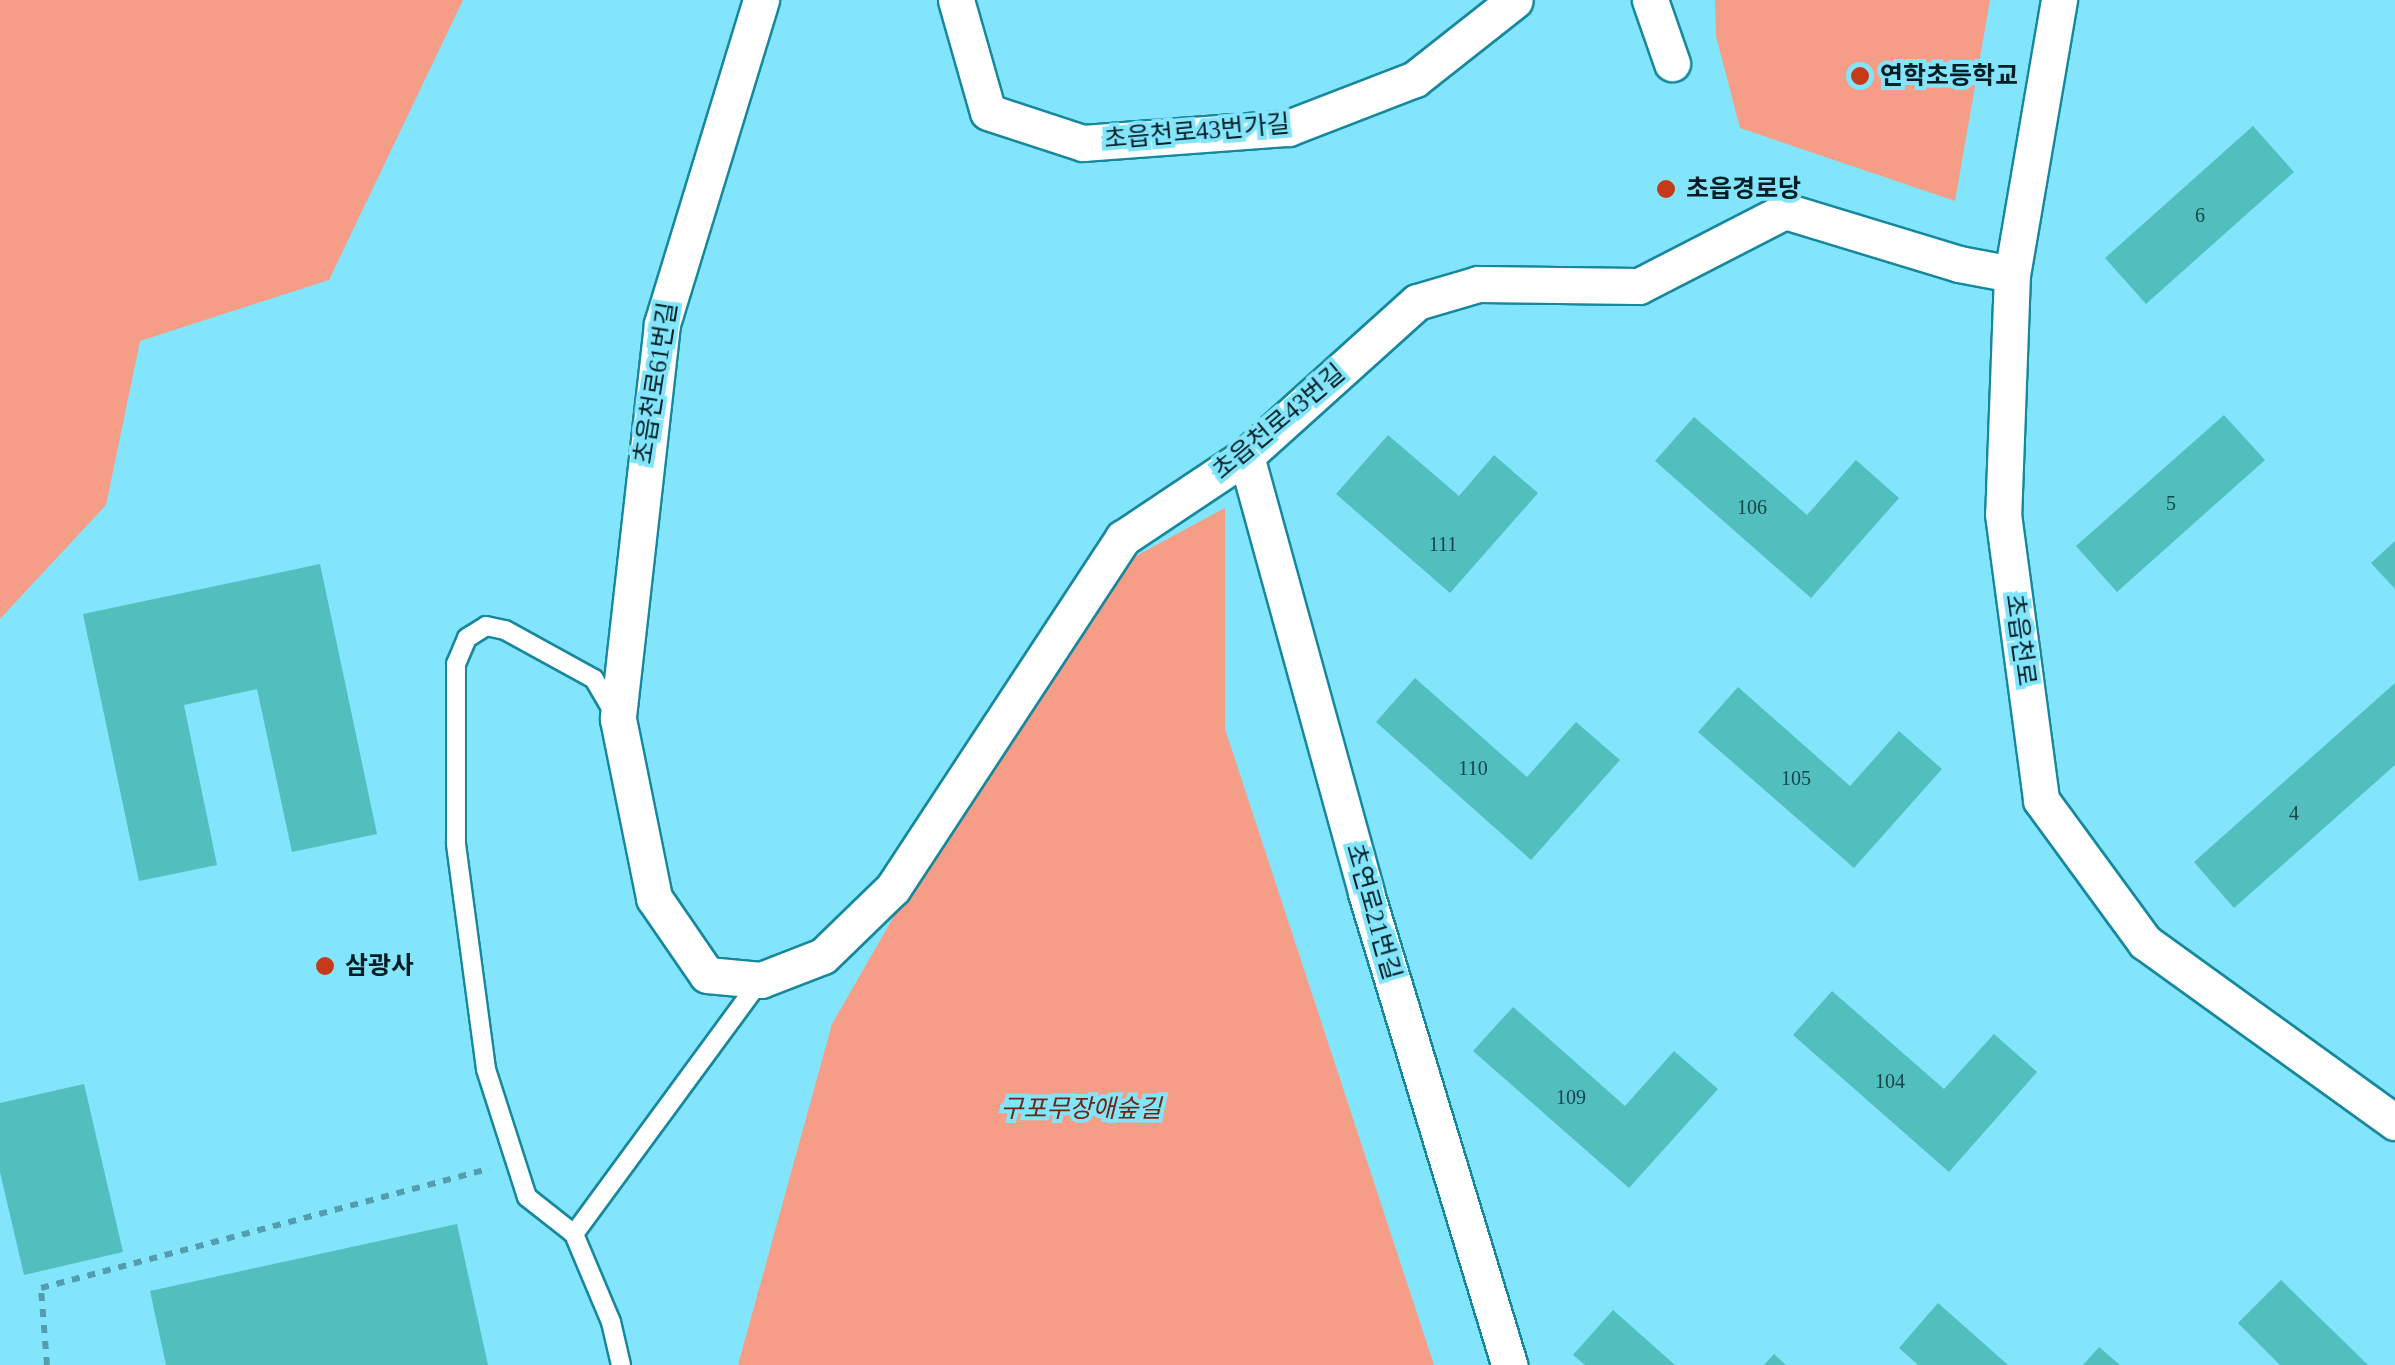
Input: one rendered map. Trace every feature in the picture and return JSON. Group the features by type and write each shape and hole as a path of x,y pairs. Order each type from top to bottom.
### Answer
{"street":[{"name":"초읍천로61번길","path":"618,719 662,324 761,0"},
{"name":"초읍천로43번가길","path":"956,0 988,112 1084,142 1288,128 1414,79 1515,0"},
{"path":"1650,0 1672,63"},
{"name":"초읍천로","path":"2059,0 2012,274 2003,514 2041,800 2145,942 2395,1122"},
{"name":"초읍천로43번길","path":"618,719 654,898 707,974 760,980 823,956 893,888 1123,538 1246,456 1416,302 1478,284 1639,286 1784,210 1959,264 2012,274"},
{"name":"초연로21번길","path":"1246,456 1366,893 1510,1365"}],"lane":[{"path":"618,719 594,679 506,630 486,626 467,638 456,664 456,844 486,1069 527,1197 574,1234 612,1322 621,1365"},
{"path":"574,1234 760,980"}],"path":[{"path":"47,1365 41,1288 515,1162"}],"green space":[{"path":"0,0 463,0 329,280 140,341 106,505 0,619"},
{"name":"연학초등학교","path":"1715,0 1990,0 1955,201 1740,128 1716,36"},
{"name":"구포무장애숲길","path":"1225,508 1225,729 1434,1365 738,1365 832,1024 928,857 1121,564"}],"building":[{"path":"2253,126 2294,172 2146,304 2105,258"},
{"path":"2224,415 2265,460 2117,592 2076,546"},
{"path":"1694,417 1807,515 1856,460 1899,498 1811,598 1655,461"},
{"path":"1388,435 1459,496 1494,455 1538,493 1450,593 1336,494"},
{"path":"2395,541 2395,589 2371,563"},
{"path":"320,564 377,834 292,852 257,689 184,705 217,865 139,881 83,614"},
{"path":"1415,678 1527,777 1576,722 1620,760 1531,860 1376,722"},
{"path":"2395,683 2395,765 2234,908 2194,862"},
{"path":"1738,687 1850,786 1899,731 1942,769 1854,868 1698,732"},
{"path":"1832,991 1944,1089 1994,1034 2037,1072 1949,1172 1793,1035"},
{"path":"1513,1007 1625,1106 1674,1051 1718,1089 1629,1188 1473,1051"},
{"path":"84,1084 123,1252 24,1275 0,1172 0,1103"},
{"path":"457,1224 488,1365 166,1365 150,1291"},
{"path":"2281,1280 2368,1365 2280,1365 2238,1323"},
{"path":"1938,1303 2008,1365 1918,1365 1899,1348"},
{"path":"1613,1310 1675,1365 1585,1365 1573,1355"},
{"path":"2099,1347 2120,1365 2083,1365"},
{"path":"1774,1354 1786,1365 1764,1365"}],"place":[{"name":"연학초등학교","path":"1860,76"},
{"name":"초읍경로당","path":"1666,189"},
{"name":"삼광사","path":"325,966"}]}
